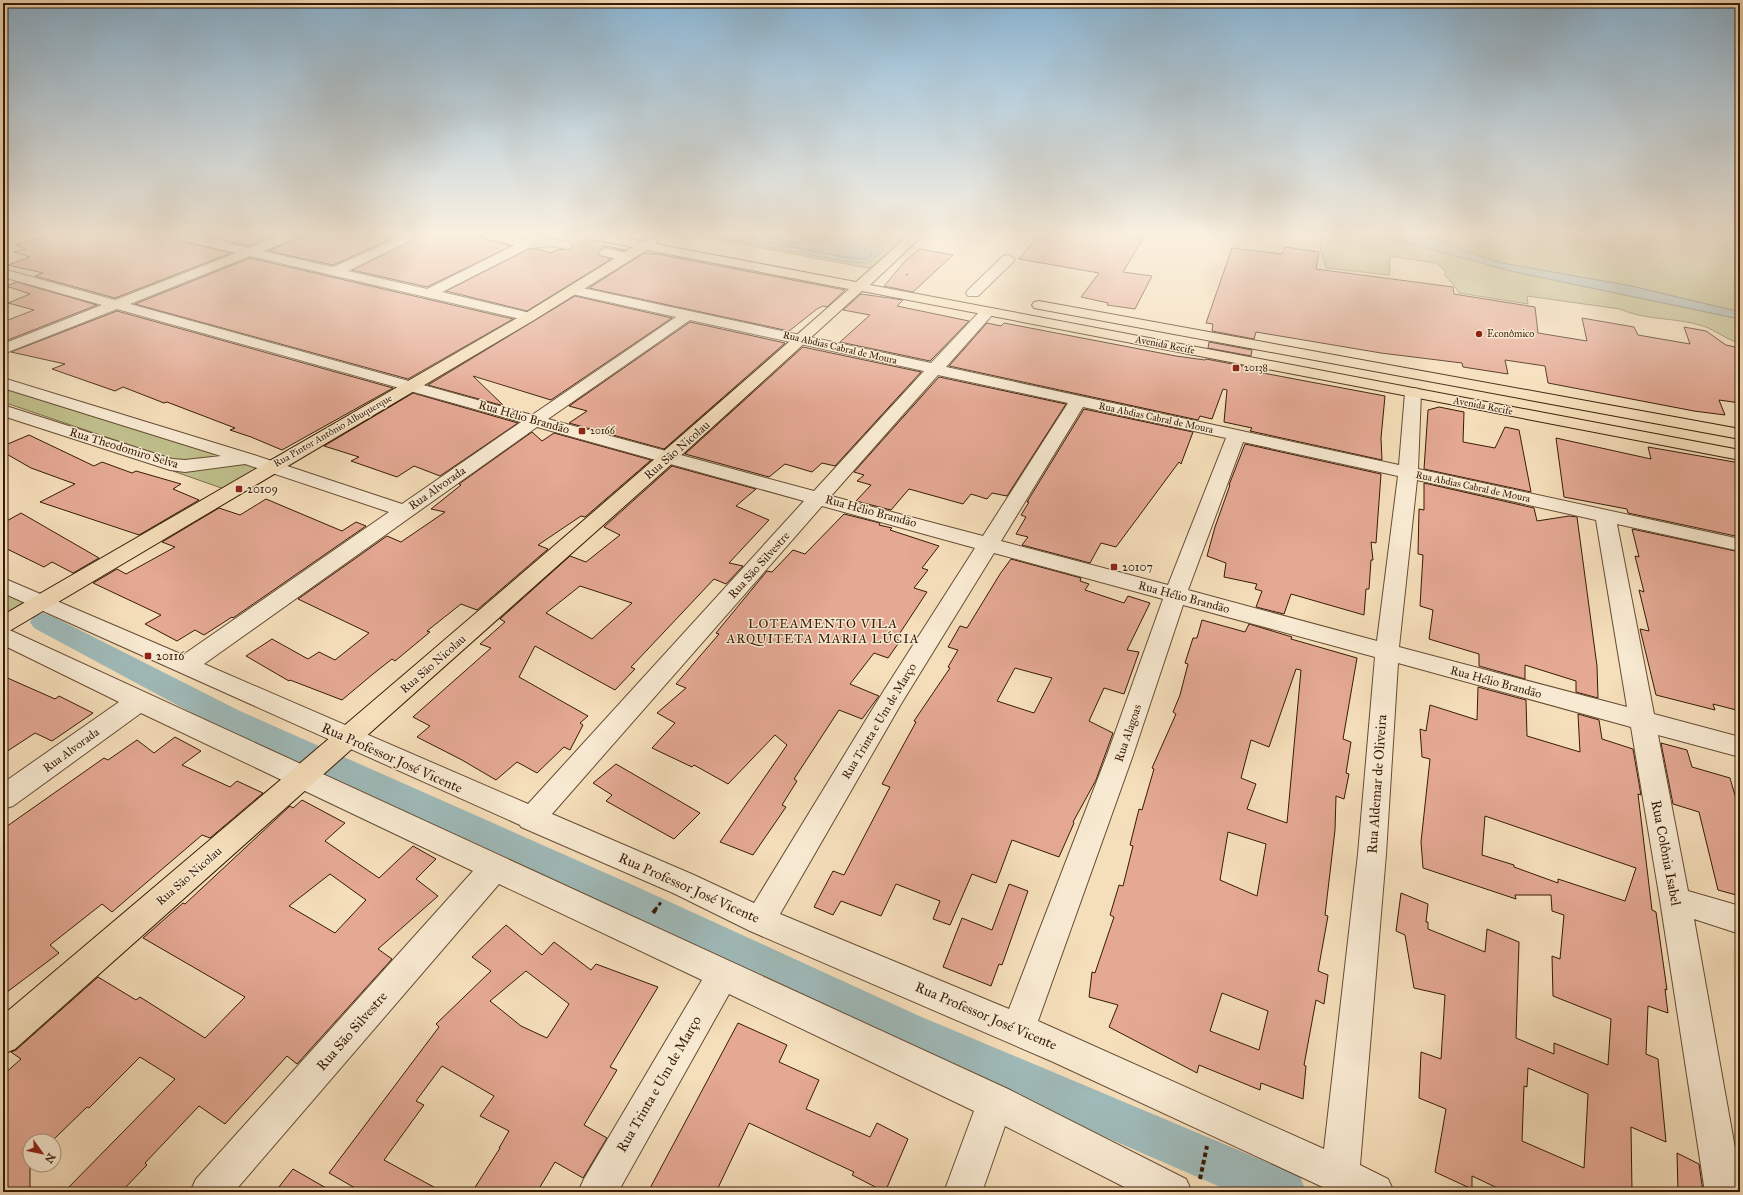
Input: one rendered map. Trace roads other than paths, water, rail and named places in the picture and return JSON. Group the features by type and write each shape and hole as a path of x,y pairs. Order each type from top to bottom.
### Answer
{"main road":[{"name":"Rua Pintor Antônio Albuquerque","path":"3,625 572,291"},
{"name":"Rua São Nicolau","path":"3,1037 346,741 858,291"},
{"name":"Avenida Recife","path":"923,291 1413,393 1740,455"},
{"name":"Avenida Recife","path":"955,291 973,293 988,304"},
{"name":"Avenida Recife","path":"1028,303 1740,434"}],"street":[{"name":"Rua Hélio Brandão","path":"65,291 412,385 668,458 1740,747"},
{"path":"3,349 151,291"},
{"path":"420,291 529,317"},
{"path":"430,293 434,291"},
{"name":"Rua Abdias Cabral de Moura","path":"577,291 1408,474 1740,545"},
{"name":"Rua São Silvestre","path":"532,819 934,369 988,304"},
{"name":"Rua Alvorada","path":"187,664 404,511 688,315"},
{"name":"Rua Theodomiro Selva","path":"4,384 271,467 404,511"},
{"name":"Rua Aldemar de Oliveira","path":"1340,1176 1371,862 1387,652 1408,474 1413,393"},
{"name":"Rua Trinta e Um de Março","path":"760,920 892,698 987,543 1078,401"},
{"name":"Rua Theodomiro Selva","path":"3,410 170,464 185,466 248,460"},
{"name":"Rua Alagoas","path":"1018,1029 1120,755 1175,595 1236,436"},
{"name":"Rua Colônia Isabel","path":"1605,515 1641,721 1675,900 1724,1192"},
{"name":"Rua Professor José Vicente","path":"3,585 187,664 346,741 532,819 676,881 760,920 1018,1029 1211,1128 1340,1176 1375,1192"},
{"path":"3,635 139,701 308,773 494,869 722,976 1186,1188"},
{"name":"Rua Alvorada","path":"3,798 139,701"},
{"name":"Rua São Silvestre","path":"209,1192 494,869"},
{"path":"1675,900 1740,920"},
{"name":"Rua Trinta e Um de Março","path":"597,1192 722,976"},
{"path":"963,1192 995,1102"}],"water":[{"path":"1605,291 1651,291 1740,312 1740,319"}],"waterway":[{"path":"43,622 229,719 622,897 903,1029 1284,1192"}],"place":[{"name":"Econômico","path":"1479,334"},
{"name":"20138","path":"1236,368"},
{"name":"20166","path":"582,431"},
{"name":"20109","path":"239,489"},
{"name":"20107","path":"1114,567"},
{"name":"20116","path":"148,656"}],"district":[{"name":"LOTEAMENTO VILA ARQUITETA MARIA LÚCIA","path":"823,632"}]}
